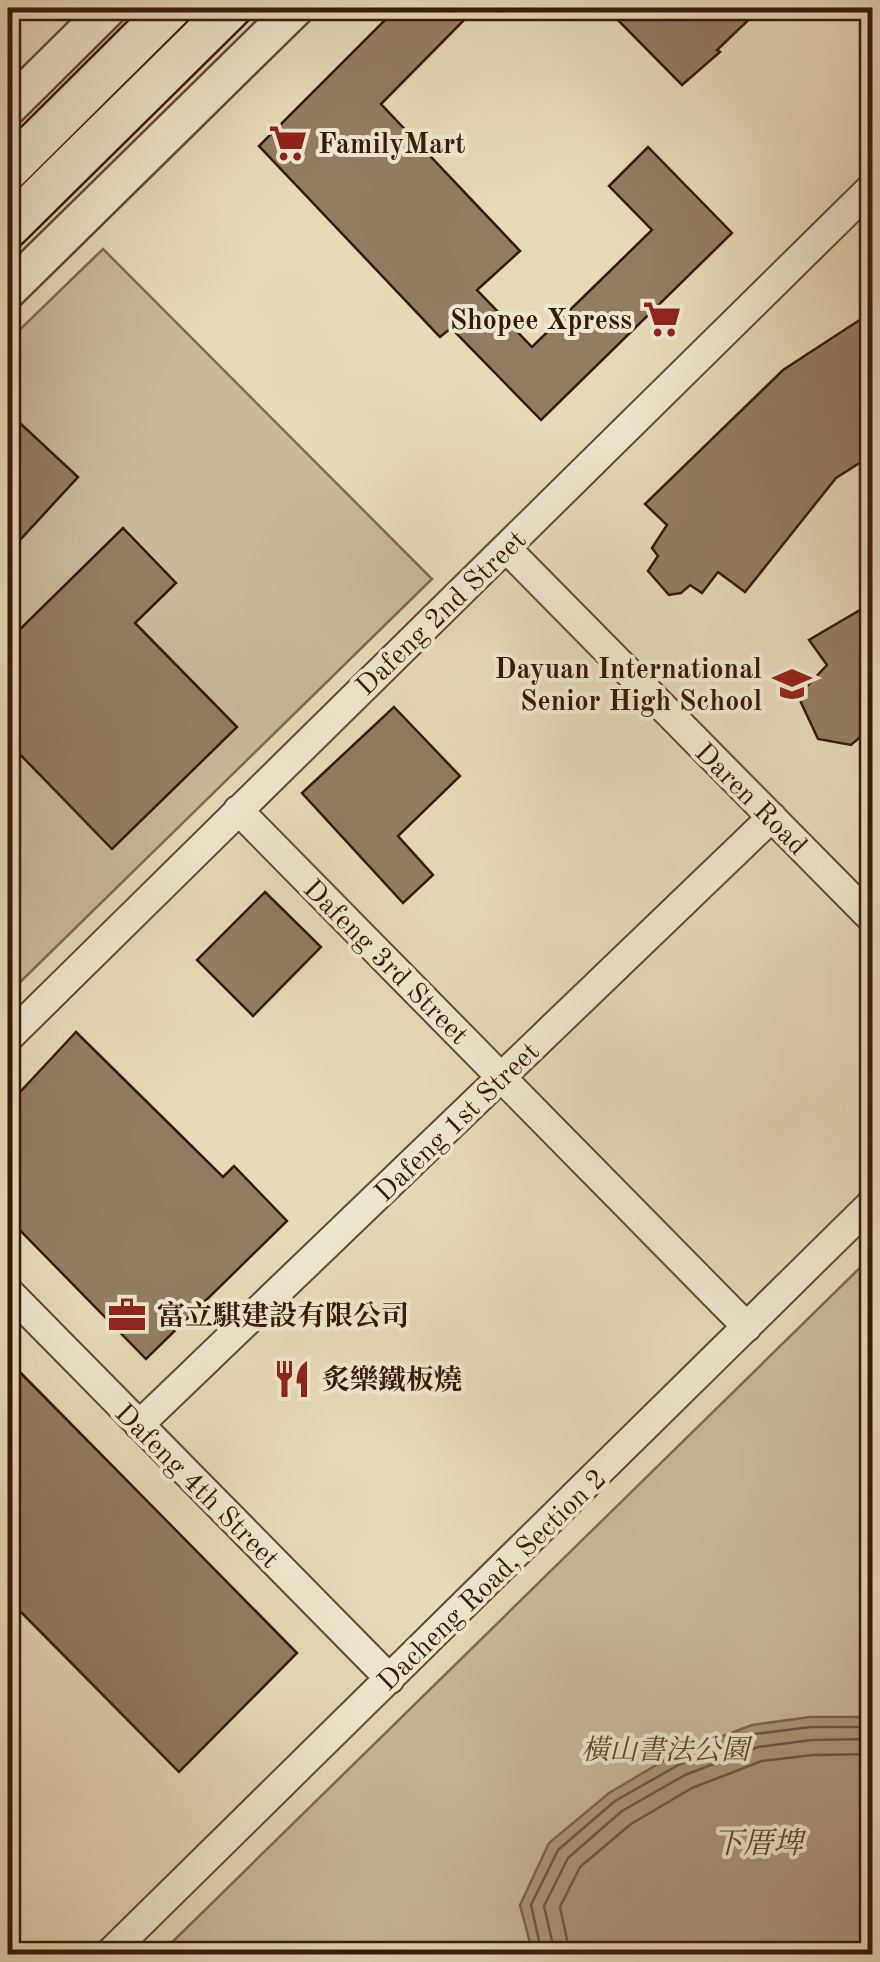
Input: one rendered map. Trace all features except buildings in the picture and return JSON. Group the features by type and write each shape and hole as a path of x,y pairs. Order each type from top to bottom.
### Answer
{"main road":[{"path":"8,170 171,8"},
{"path":"8,228 231,8"}],"street":[{"path":"8,108 110,8"},
{"path":"8,291 296,8"},
{"name":"Dafeng 2nd Street","path":"8,1038 872,187"},
{"name":"Daren Road","path":"506,548 872,919"},
{"name":"Dafeng 3rd Street","path":"238,810 747,1326"},
{"name":"Dafeng 1st Street","path":"140,1425 772,818"},
{"name":"Dacheng Road, Section 2","path":"109,1954 872,1203"},
{"name":"Dafeng 4th Street","path":"8,1291 390,1679"}],"green space":[{"path":"103,249 432,579 8,994 8,341"},
{"name":"橫山書法公園","path":"872,1256 872,1954 160,1954"}],"water":[{"name":"下厝埤","path":"810,1717 872,1717 872,1954 533,1954 520,1905 549,1843 609,1793 675,1754 752,1725"}],"place":[{"name":"FamilyMart","path":"288,143"},
{"name":"Shopee Xpress","path":"662,319"},
{"name":"Dayuan International Senior High School","path":"792,684"},
{"name":"富立騏建設有限公司","path":"127,1315"},
{"name":"炙樂鐵板燒","path":"292,1379"}]}
